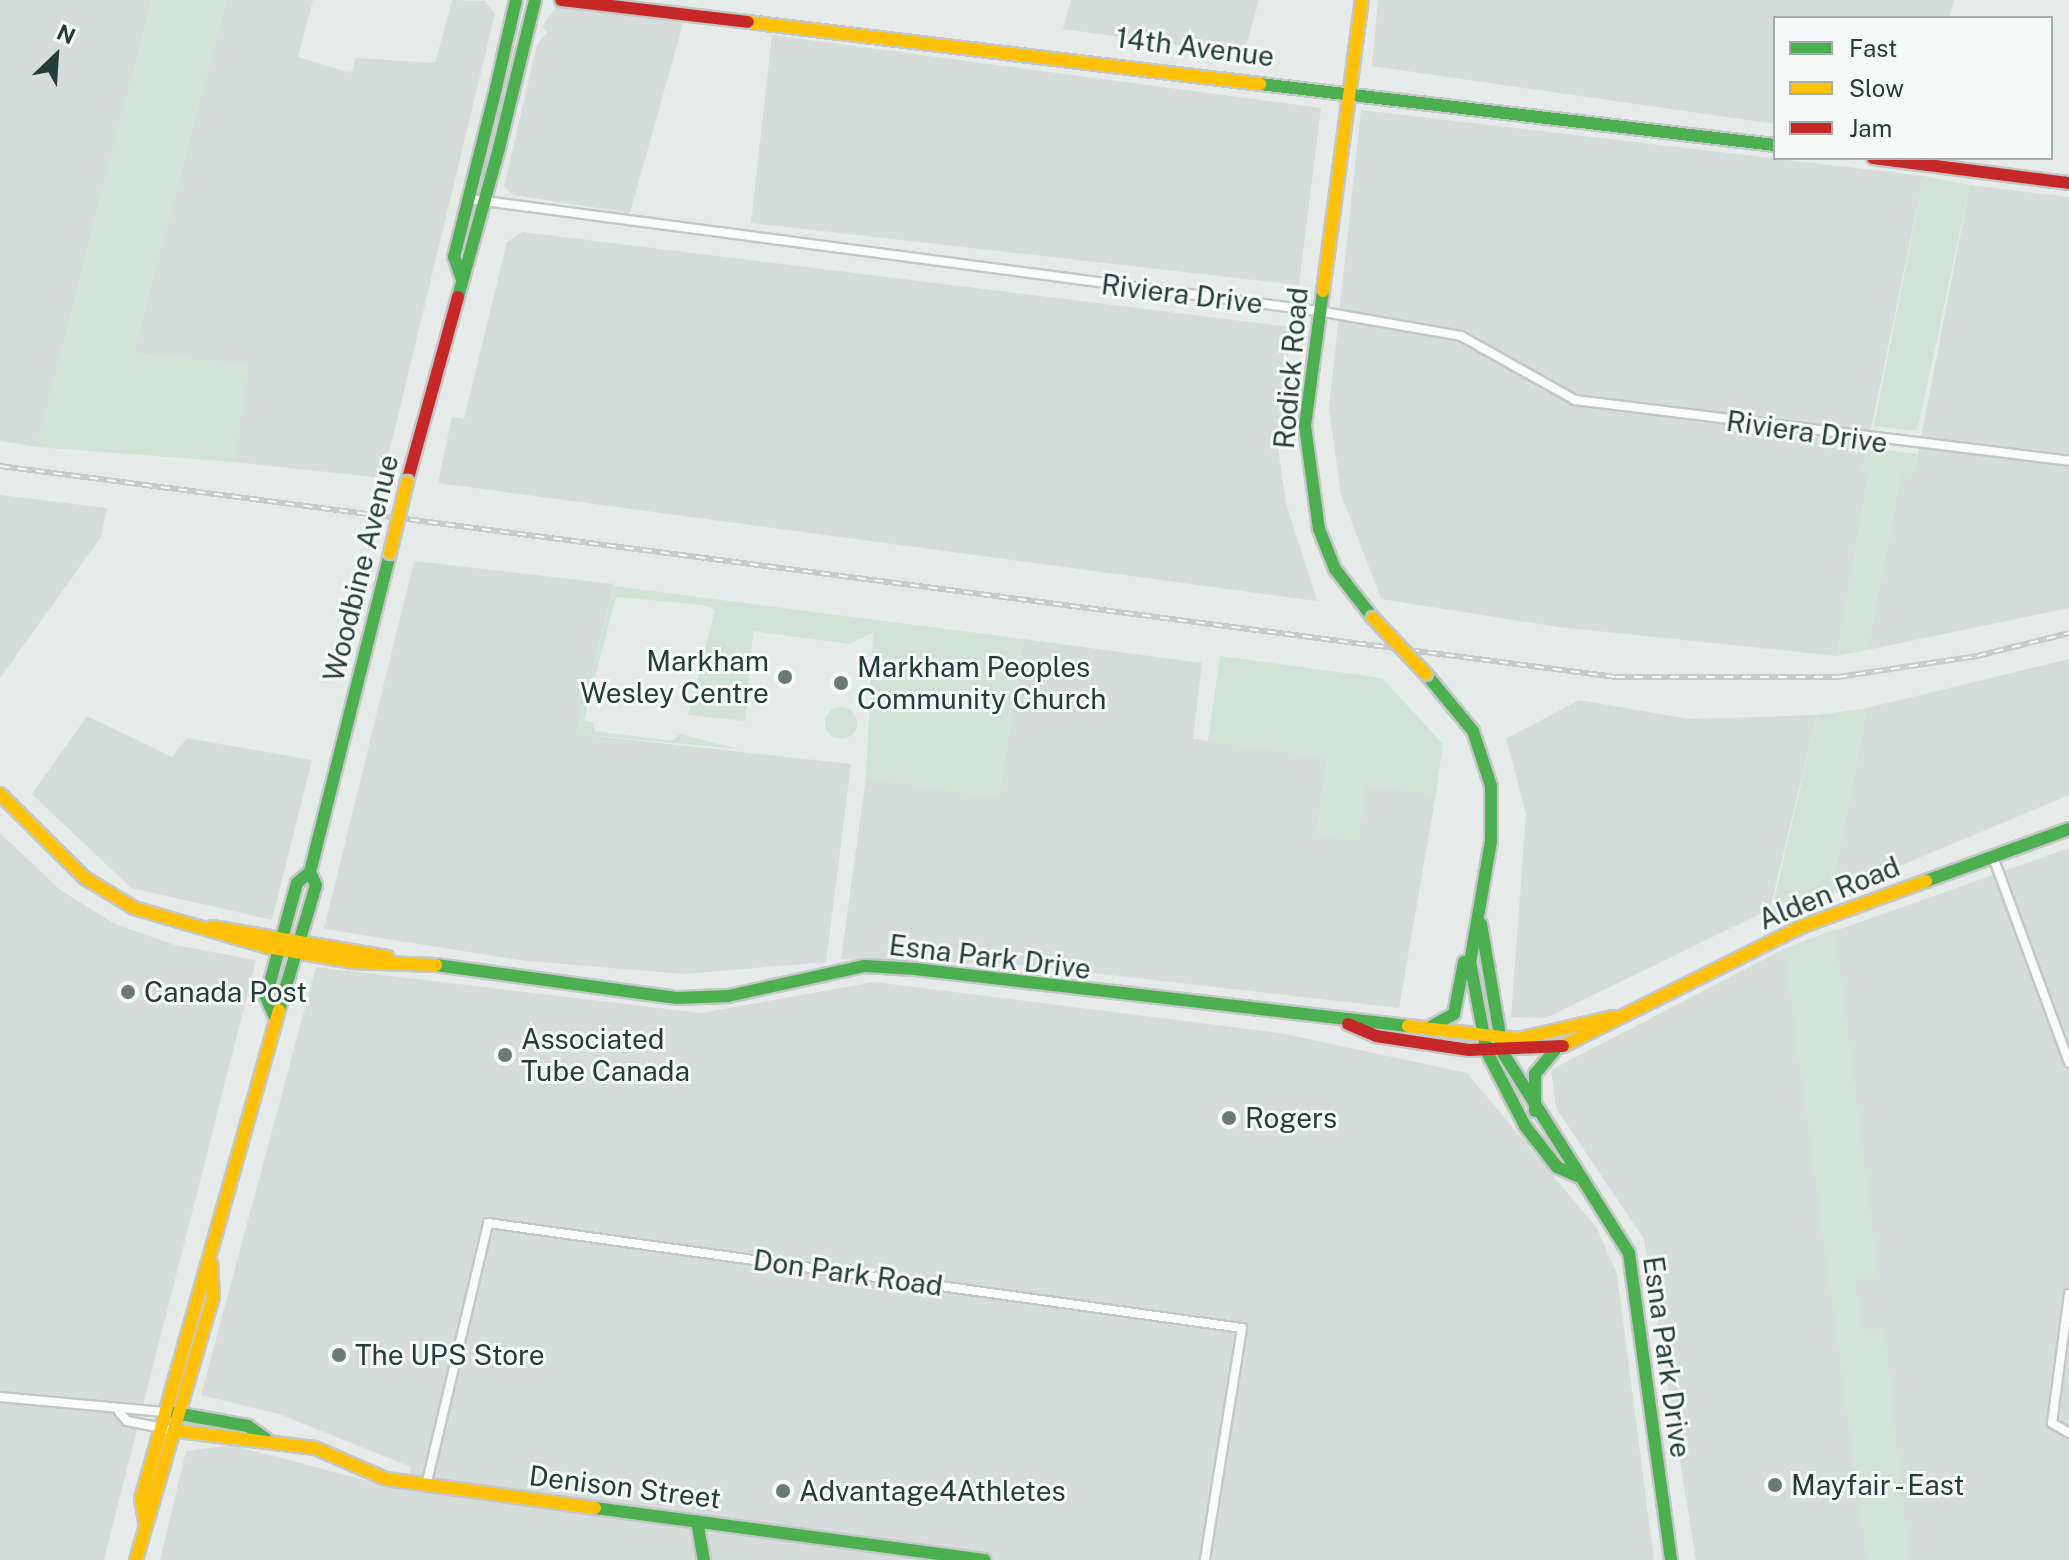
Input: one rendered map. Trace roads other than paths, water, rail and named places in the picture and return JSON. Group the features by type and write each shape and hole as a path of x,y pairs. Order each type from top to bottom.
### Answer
{"main road":[{"name":"Woodbine Avenue","path":"461,277 454,257 516,0"},
{"name":"Woodbine Avenue","path":"274,1015 266,997 297,883 310,872 461,277 487,203 535,0"},
{"name":"14th Avenue","path":"561,0 608,0 1773,145"},
{"name":"Rodick Road","path":"1362,0 1346,90 1305,426 1311,493 1335,569 1373,618 1463,715 1485,758 1493,810 1481,924 1497,1037"},
{"path":"504,51 521,57"},
{"path":"1889,160 2069,183"},
{"path":"0,794 106,893 161,918 201,927"},
{"name":"Alden Road","path":"1487,1052 1555,1050 1613,1017 1815,921 2069,829"},
{"name":"Woodbine Avenue","path":"136,1560 145,1521 141,1499 159,1427 196,1291 211,1264 274,1015 286,1003 316,885 310,872"},
{"path":"1425,1027 1454,1014 1471,935 1481,924"},
{"name":"Esna Park Drive","path":"201,927 284,935 394,959 677,998 728,996 865,966 915,969 1345,1023 1425,1027 1497,1037 1535,1114 1577,1176 1617,1225 1629,1253 1671,1560"},
{"name":"Esna Park Drive","path":"201,927 299,954 394,959"},
{"path":"1471,935 1472,993 1483,1035"},
{"name":"Alden Road","path":"1497,1037 1518,1039 1613,1017"},
{"name":"Esna Park Drive","path":"1345,1023 1376,1036 1487,1052"},
{"name":"Esna Park Drive","path":"1483,1035 1487,1052 1525,1126 1557,1167 1577,1176"},
{"path":"1535,1114 1535,1074 1555,1050"},
{"name":"Woodbine Avenue","path":"145,1521 157,1505 183,1414 213,1297 211,1264"},
{"name":"Denison Street","path":"164,1412 248,1426 266,1439"},
{"name":"Denison Street","path":"178,1431 266,1439 426,1486 985,1560"},
{"path":"697,1521 704,1560"}],"street":[{"name":"Riviera Drive","path":"469,199 1318,311 1461,336 1575,400 2069,461"},
{"path":"1993,857 2069,1062"},
{"name":"Don Park Road","path":"426,1486 488,1223 1242,1328 1205,1560"},
{"path":"2069,1294 2052,1423 2069,1433"},
{"name":"Denison Street","path":"0,1397 119,1412 164,1412"},
{"name":"Denison Street","path":"119,1412 127,1421 178,1431"}],"railway":[{"path":"0,466 1616,677 1838,677 1977,656 2069,633"}],"place":[{"name":"Markham Wesley Centre","path":"785,677"},
{"name":"Markham Peoples Community Church","path":"841,683"},
{"name":"Canada Post","path":"128,992"},
{"name":"Associated Tube Canada","path":"505,1055"},
{"name":"Rogers","path":"1229,1118"},
{"name":"The UPS Store","path":"339,1355"},
{"name":"Mayfair - East","path":"1775,1485"},
{"name":"Advantage4Athletes","path":"783,1491"}]}
